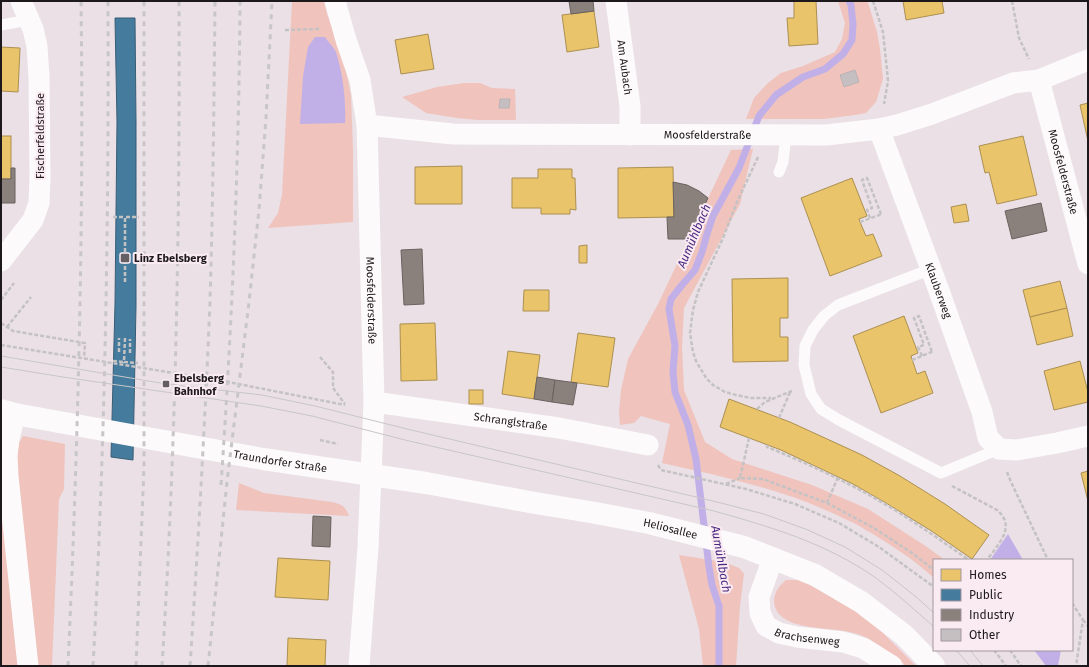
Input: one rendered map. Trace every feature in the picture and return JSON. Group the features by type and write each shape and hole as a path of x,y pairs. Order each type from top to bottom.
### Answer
{"street":[{"name":"Fischerfeldstraße","path":"1,261 33,220 39,202 39,77 37,46 33,29 21,1"},
{"name":"Moosfelderstraße","path":"335,1 346,40 360,80 367,125 374,402 372,476"},
{"name":"Am Aubach","path":"616,1 630,106 630,135"},
{"name":"Moosfelderstraße","path":"367,125 453,134 740,135 761,144 786,135 826,135 883,128 932,114 1013,83 1039,80 1088,60"},
{"name":"Moosfelderstraße","path":"1039,80 1088,264"},
{"name":"Klauberweg","path":"883,128 982,412 988,438 999,449"},
{"name":"Schranglstraße","path":"374,402 559,428 648,445"},
{"path":"8,412 8,476 28,666"},
{"name":"Traundorfer Straße","path":"8,412 263,459 372,476"},
{"path":"999,449 1017,450 1088,436"},
{"path":"359,666 372,476"},
{"name":"Heliosallee","path":"372,476 426,483 649,523 744,547 815,575 861,602 904,635 934,666"},
{"name":"Brachsenweg","path":"773,558 759,597 760,613 766,626 779,633 797,637 843,642 863,648 892,666"}],"lane":[{"path":"1,25 29,20"},
{"path":"779,172 783,162 786,135"},
{"path":"931,269 838,304 824,316 813,330 805,346 804,365 811,394 821,409 940,473 999,449"}],"path":[{"path":"873,1 883,32 888,81 884,104 883,128"},
{"path":"1012,1 1019,38 1039,80"},
{"path":"285,30 321,29"},
{"path":"761,144 723,238 698,292 693,310 690,333 696,361 706,378 713,385 725,392 736,395 751,398 772,398"},
{"path":"870,218 867,210 872,208 862,180 867,178 881,214"},
{"path":"860,222 886,212"},
{"path":"113,217 139,217"},
{"path":"125,217 125,282"},
{"path":"1,300 14,283"},
{"path":"7,327 30,297"},
{"path":"922,356 918,347 924,345 914,318 919,316 932,352"},
{"path":"1,323 13,331 85,343 84,358"},
{"path":"119,338 119,352"},
{"path":"124,362 125,338"},
{"path":"130,339 130,353"},
{"path":"1,345 223,381 346,405 333,388 333,372 320,357"},
{"path":"912,360 938,349"},
{"path":"111,361 138,363"},
{"path":"757,409 772,398 809,386"},
{"path":"779,418 790,392"},
{"path":"740,478 749,438"},
{"path":"320,440 338,444"},
{"path":"768,445 768,447 838,478 876,499 908,518 968,559"},
{"path":"999,449 1011,482 1048,559"},
{"path":"940,473 946,482 1002,514 1006,528 1005,532 988,559"},
{"path":"682,475 746,489 795,504 839,523 879,547 933,587"},
{"path":"724,484 740,478 763,479 827,502 874,528 912,553 933,569"},
{"path":"827,502 838,478"},
{"path":"1073,604 1088,626"},
{"path":"1076,666 1083,620"},
{"path":"995,651 1006,666"},
{"path":"1011,651 1022,666"}],"shaded area":[{"path":"292,1 324,1 327,14 342,51 351,95 353,222 268,228 278,213 282,195"},
{"path":"838,1 867,1 869,6 877,32 883,79 876,102 866,113 855,115 824,119 746,119 754,98 768,83 781,73 803,66 835,52 842,39 845,23"},
{"path":"315,37 325,37 336,52 344,88 345,123 300,124 303,76 308,47"},
{"path":"464,83 480,83 492,88 515,89 516,120 478,120 426,113 402,97 437,87"},
{"path":"753,149 740,204 684,308 682,347 684,390 705,442 732,459 812,485 868,509 944,559 933,559 933,577 883,540 854,523 816,506 751,484 662,463 670,424 641,416 634,423 620,425 619,412 621,390 628,359 658,304 731,150"},
{"path":"23,436 65,444 64,489 59,499 52,666 35,666 16,458 19,443"},
{"path":"239,483 264,493 336,503 345,508 349,516 236,510"},
{"path":"1,495 21,666 1,666"},
{"path":"1008,534 1022,559 991,559"},
{"path":"679,555 724,562 739,568 744,574 740,606 736,666 703,666 699,629"},
{"path":"786,580 799,580 816,588 869,619 916,666 906,666 879,645 860,635 847,631 802,625 791,622 782,617 776,610 774,600 775,594 781,584"},
{"path":"1035,651 1061,651 1058,666 1046,666"}],"building: Homes":[{"path":"794,1 816,1 818,44 789,46 787,18 794,18"},
{"path":"903,1 942,1 944,13 906,20"},
{"path":"594,11 599,47 567,52 562,15"},
{"path":"428,34 434,69 401,74 395,40"},
{"path":"1,47 20,48 18,92 1,91"},
{"path":"1088,103 1088,141 1080,105"},
{"path":"1,136 11,136 11,179 1,179"},
{"path":"1023,136 1037,195 997,204 989,172 985,173 979,146"},
{"path":"462,166 462,204 415,204 415,167"},
{"path":"673,167 674,217 618,218 618,168"},
{"path":"538,169 572,169 572,178 575,178 576,210 570,209 570,214 541,214 541,208 512,208 512,178 538,178"},
{"path":"852,178 867,216 859,219 860,222 866,236 873,234 882,256 830,276 801,198"},
{"path":"966,204 969,221 954,223 951,207"},
{"path":"587,245 587,263 579,263 579,246"},
{"path":"788,278 788,318 780,318 780,337 788,337 788,361 733,362 732,279"},
{"path":"1060,281 1067,308 1030,317 1023,290"},
{"path":"524,290 549,290 549,311 523,311"},
{"path":"1067,308 1073,336 1037,345 1030,317"},
{"path":"904,316 918,353 911,356 917,374 925,371 933,393 881,413 853,336"},
{"path":"435,323 437,380 401,381 400,324"},
{"path":"578,333 615,338 608,387 571,382"},
{"path":"508,351 540,355 534,399 502,394"},
{"path":"1080,361 1088,392 1088,402 1054,410 1044,371"},
{"path":"469,390 483,390 483,404 469,404"},
{"path":"729,399 790,422 862,455 900,476 945,504 989,535 972,559 930,530 853,484 781,450 720,427"},
{"path":"1088,471 1088,501 1081,473"},
{"path":"278,558 330,561 328,600 275,597"},
{"path":"288,638 326,640 325,666 287,666"}],"building: Public":[{"path":"115,18 135,18 136,306 133,460 111,457 115,304 117,122"}],"building: Industry":[{"path":"569,1 593,1 594,11 571,14"},
{"path":"11,168 15,168 15,203 1,203 1,179 11,179"},
{"path":"673,182 687,185 699,191 708,198 689,239 668,239 667,217 674,217"},
{"path":"1041,203 1047,231 1012,239 1005,211"},
{"path":"422,249 424,304 404,305 401,250"},
{"path":"537,377 555,380 552,402 534,399"},
{"path":"555,380 577,383 573,405 552,402"},
{"path":"313,516 331,517 330,547 312,546"}],"building: Other":[{"path":"855,70 859,82 844,87 840,75"},
{"path":"500,99 510,99 509,108 499,108"}],"waterway":[{"name":"Aumühlbach","path":"719,666 719,606 712,585 709,567 696,459 688,425 675,392 673,372 675,346 669,309 671,299 695,270 713,216 739,168 759,116 776,95 803,77 825,69 843,54 852,40 853,24 851,5 849,1"}],"tram line":[{"path":"1,356 166,384 262,395 315,406 764,514 808,530 845,547 882,570 933,612"},
{"path":"1,367 261,406 312,416 405,440 714,511 798,537 838,555 876,578 933,626"},
{"path":"957,651 970,666"},
{"path":"971,651 983,666"}],"railway":[{"path":"68,666 75,500 81,250 81,1"},
{"path":"93,666 101,500 105,334 108,167 108,1"},
{"path":"136,666 144,467 144,1"},
{"path":"162,666 174,417 178,251 179,1"},
{"path":"190,666 210,302 215,1"},
{"path":"221,485 234,243 240,1"},
{"path":"208,666 227,482 259,210 266,118 272,1"}],"place":[{"name":"Linz Ebelsberg","path":"125,258"},
{"name":"Ebelsberg Bahnhof","path":"166,384"}]}
